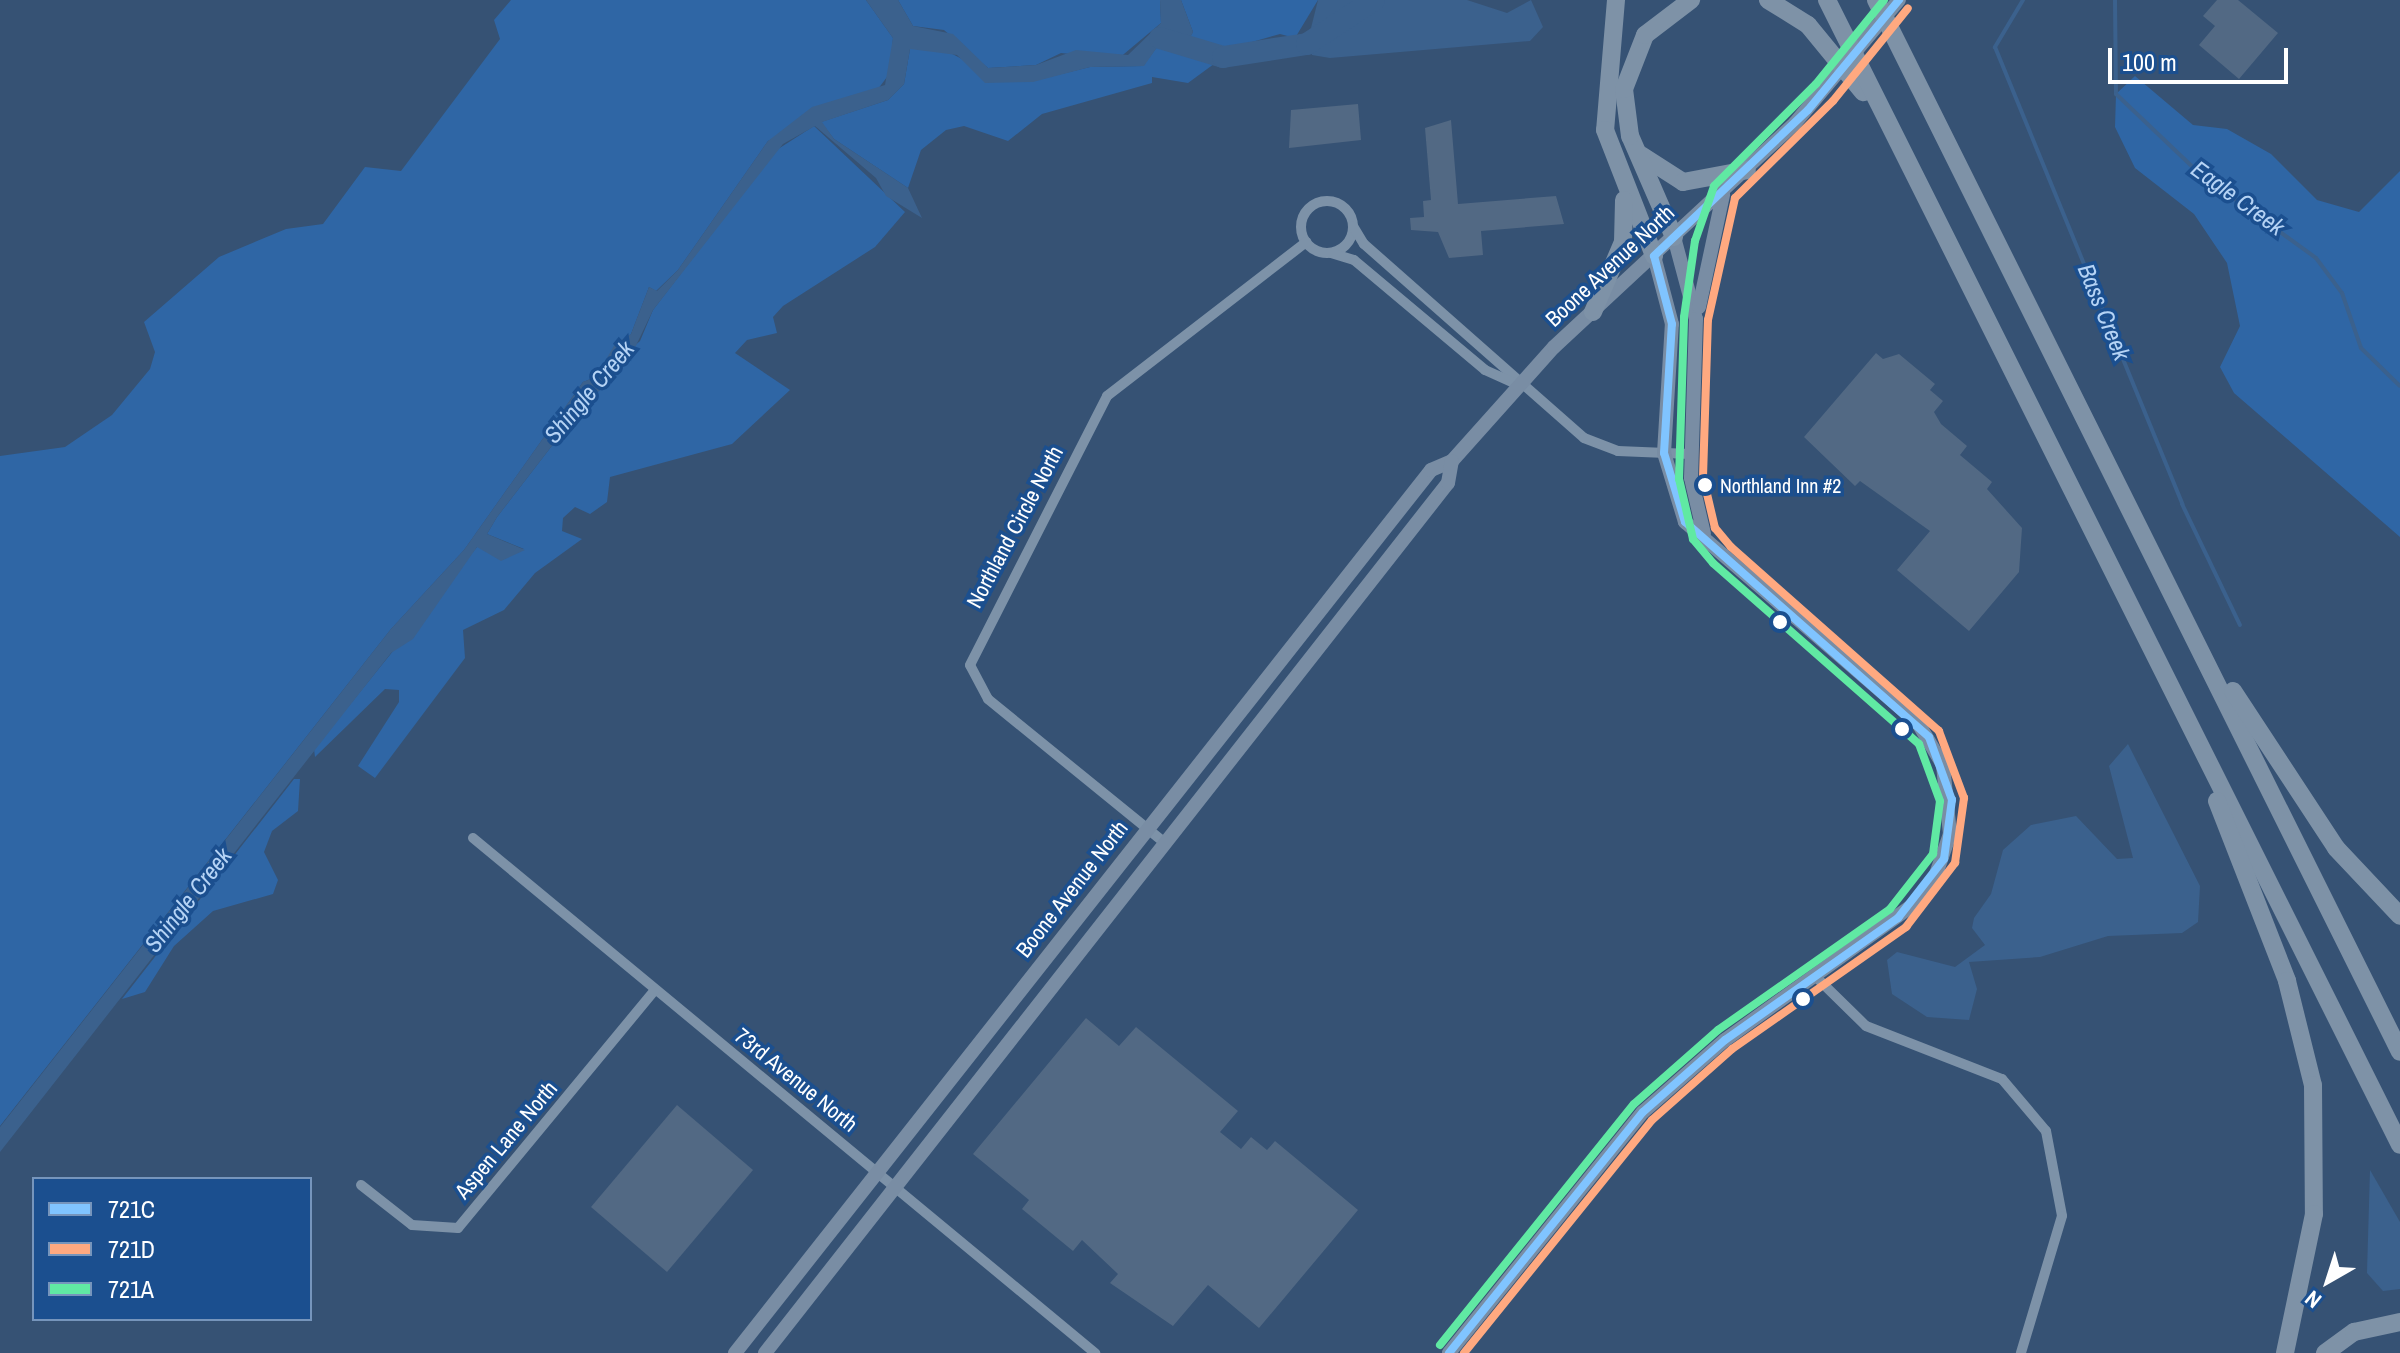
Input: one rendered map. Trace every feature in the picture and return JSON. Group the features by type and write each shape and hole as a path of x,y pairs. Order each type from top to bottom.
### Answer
{"highway":[{"path":"1616,0 1603,117 1622,177 1654,256"},
{"path":"1674,237 1630,136 1624,89 1633,56 1651,27 1691,0"},
{"path":"1768,0 1833,51 1928,201"},
{"path":"1827,0 2400,1145"},
{"path":"1880,6 2400,1052"},
{"path":"1630,136 1646,162 1676,181 1702,183 1747,170"},
{"path":"1593,312 1623,242 1622,177"},
{"path":"2178,605 2314,819 2400,916"},
{"path":"2173,690 2287,981 2313,1085 2314,1214 2285,1353"},
{"path":"2325,1353 2354,1332 2400,1322"}],"street":[{"name":"Boone Avenue North","path":"735,1353 1431,470 1452,461 1517,385 1725,191 1825,92 1899,0"},
{"path":"1704,534 1690,454 1696,319 1707,244 1725,191"},
{"path":"1517,385 1498,357 1364,244 1344,206 1318,202 1302,219 1306,242 1354,260 1485,370 1517,385 1594,444 1690,454"},
{"path":"1331,253 1349,241 1353,226"},
{"path":"1674,237 1696,319"},
{"name":"Northland Circle North","path":"1165,843 988,699 975,683 974,649 1119,382 1306,242"},
{"path":"1449,1353 1643,1112 1725,1040 1898,918 1935,877 1950,834 1948,781 1918,723 1680,514 1664,453 1672,324 1654,256"},
{"name":"Boone Avenue North","path":"765,1353 1448,483 1452,461"},
{"name":"73rd Avenue North","path":"473,838 1095,1353"},
{"path":"1816,977 1866,1026 2002,1079 2046,1131 2062,1216 2021,1353"},
{"name":"Aspen Lane North","path":"361,1185 412,1225 458,1228 655,990"}],"shaded area":[{"path":"511,0 866,0 893,38 890,73 878,89 768,141 678,270 656,291 649,287 631,334 596,377 583,382 464,550 391,629 0,1126 0,456 65,447 112,415 150,369 155,352 144,322 219,257 286,229 323,224 365,167 401,171 500,39 494,20"},
{"path":"898,0 1160,0 1161,23 1118,59 1061,53 1036,65 988,68 944,30 913,26"},
{"path":"1181,0 1318,0 1295,38 1280,34 1224,50 1187,42 1193,32"},
{"path":"1160,43 1218,61 1188,83 1152,77 1152,83 1042,114 1008,141 964,126 946,130 921,150 908,188 834,139 821,122 888,100 904,84 910,49 917,46 941,48 1002,80 1033,81 1090,67 1143,66"},
{"path":"2135,76 2193,125 2227,129 2271,154 2317,200 2359,212 2400,171 2400,537 2234,393 2220,367 2240,326 2227,263 2194,214 2135,168 2115,127 2116,94"},
{"path":"814,126 905,212 875,247 783,306 773,317 777,333 747,340 735,353 790,390 732,444 610,477 607,502 590,514 575,507 563,518 562,531 582,539 535,573 504,610 463,630 465,658 375,778 358,766 399,702 399,690 385,689 315,757 314,749 477,547 524,549 487,534 497,517 588,399 612,381 616,362 640,341 653,310 775,151"},
{"path":"294,779 300,779 298,811 272,831 264,852 278,880 273,894 213,911 174,946 145,992 122,999"}],"water":[{"path":"866,0 898,0 913,26 953,34 988,68 1036,65 1076,50 1128,55 1161,23 1160,0 1181,0 1193,32 1183,53 1160,43 1144,66 1090,67 1033,82 985,83 957,55 910,49 904,84 888,100 822,122 834,139 908,188 922,218 886,196 876,178 815,126 783,144 653,310 632,354 616,363 612,381 588,399 497,517 487,534 525,550 501,561 477,547 413,639 391,653 0,1152 0,1127 391,629 464,550 583,382 596,377 615,344 631,334 649,287 657,291 678,270 768,141 812,107 885,85 893,38"},
{"path":"1318,0 1467,0 1507,13 1531,0 1543,27 1530,41 1330,58 1312,55 1307,44"},
{"path":"2128,744 2200,886 2198,922 2182,933 2108,936 2040,957 1969,962 1977,989 1969,1020 1927,1017 1892,994 1887,960 1897,952 1955,967 1985,945 1972,928 1974,918 1991,894 2003,850 2031,825 2076,816 2117,859 2133,858 2109,766"},
{"path":"2370,1170 2400,1222 2400,1289 2383,1291 2367,1273"}],"building":[{"path":"2217,0 2238,0 2278,33 2239,79 2199,45 2215,26 2203,16"},
{"path":"1358,104 1361,140 1289,148 1291,110"},
{"path":"1451,120 1458,204 1556,196 1564,224 1481,231 1483,255 1449,258 1438,232 1411,230 1410,218 1424,217 1423,201 1431,200 1425,128"},
{"path":"1876,353 1883,359 1899,354 1935,384 1930,390 1943,401 1934,412 1941,424 1967,446 1960,455 1992,482 1987,489 2022,528 2019,572 1969,631 1897,570 1930,531 1860,481 1855,486 1804,437"},
{"path":"1086,1018 1119,1046 1136,1027 1238,1111 1220,1132 1241,1149 1251,1137 1267,1150 1275,1141 1358,1210 1259,1328 1208,1285 1173,1326 1110,1283 1118,1274 1082,1240 1073,1251 1022,1209 1029,1200 973,1154"},
{"path":"677,1105 753,1170 667,1272 591,1207"}],"waterway":[{"name":"Shingle Creek","path":"1160,38 1223,57 1307,44 1374,0"},
{"name":"Bass Creek","path":"2023,0 1995,47 2182,504 2240,625"},
{"name":"Eagle Creek","path":"2115,0 2116,94 2200,174 2316,258 2342,293 2361,348 2400,386"}],"transit line":[{"name":"721A","path":"1440,1345 1634,1104 1718,1030 1890,909 1933,854 1940,801 1919,744 1713,563 1693,539 1679,479 1684,317 1695,241 1714,186 1816,84 1884,0"},
{"name":"721C","path":"1449,1353 1643,1112 1725,1040 1898,918 1944,859 1952,800 1929,737 1685,522 1664,453 1672,324 1654,256 1808,110 1899,0"},
{"name":"721D","path":"1464,1353 1652,1120 1732,1049 1906,927 1955,863 1964,798 1939,731 1731,547 1715,528 1703,477 1708,320 1735,198 1833,101 1908,8"}],"place":[{"name":"Northland Inn #2","path":"1705,485"}]}
